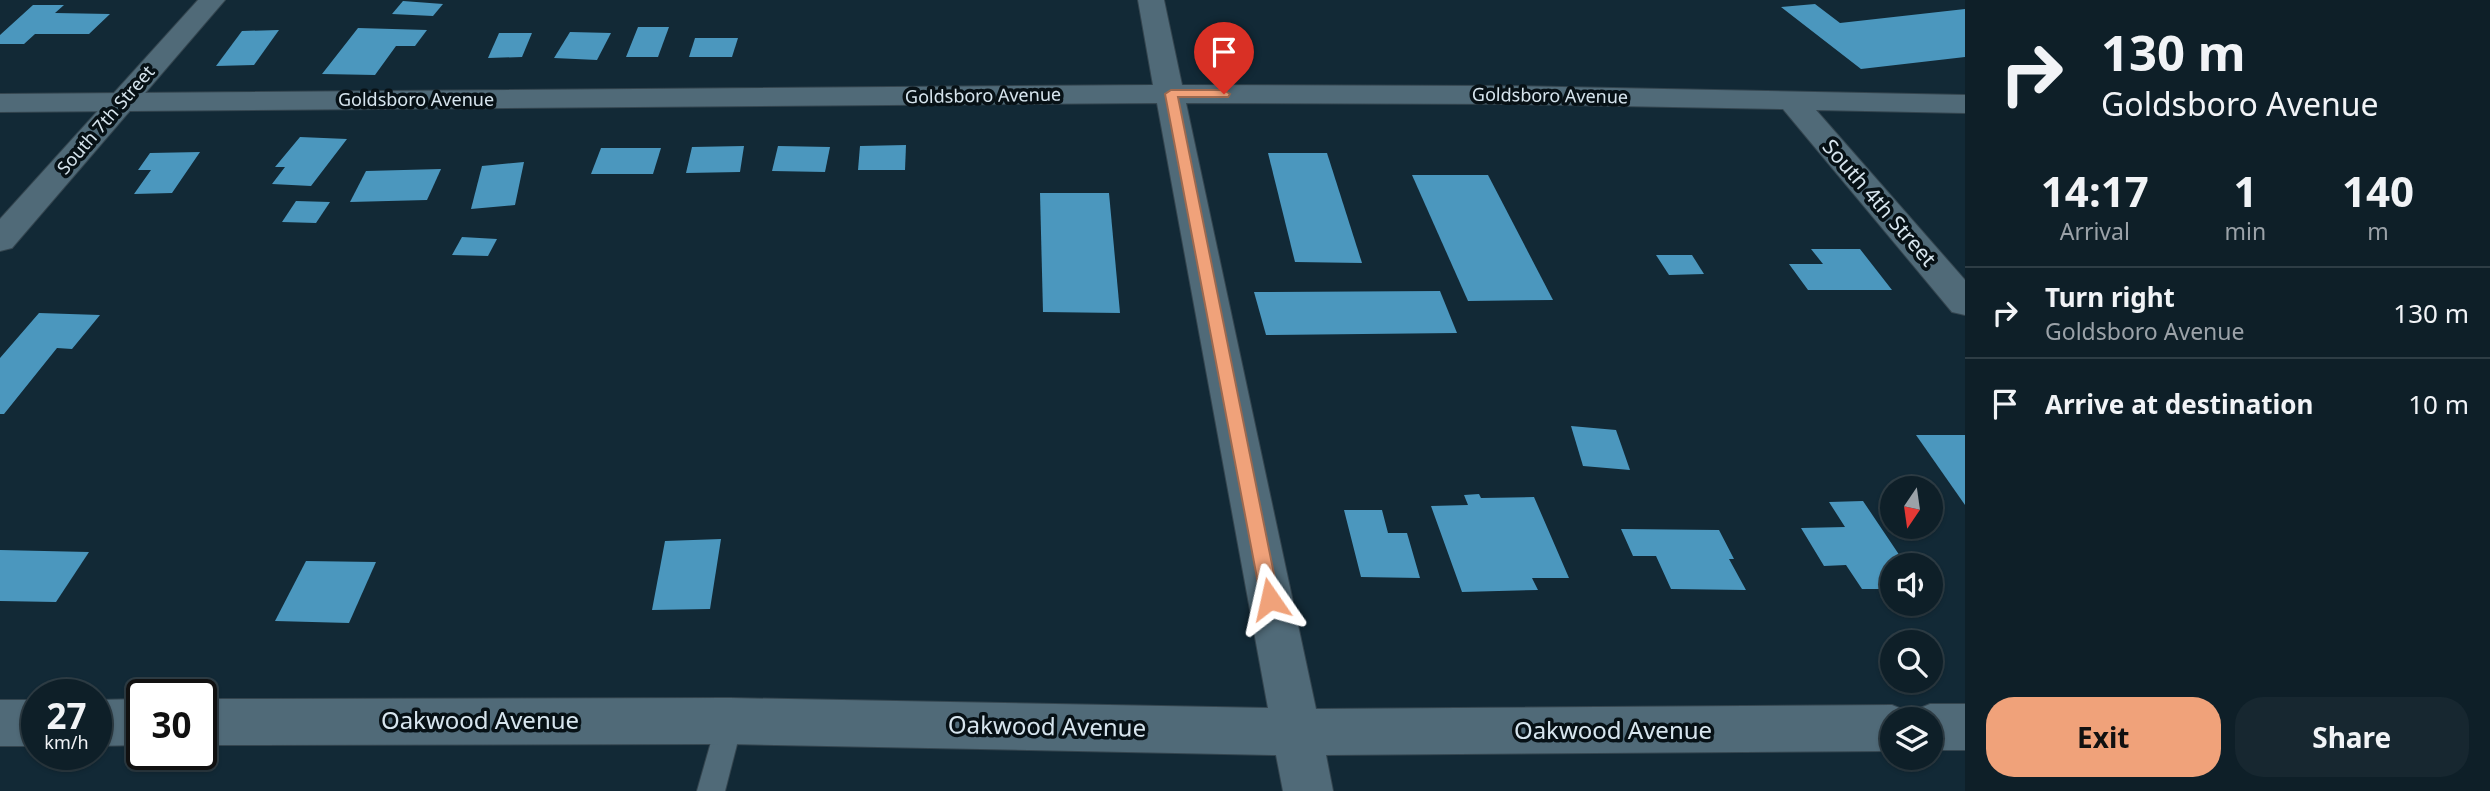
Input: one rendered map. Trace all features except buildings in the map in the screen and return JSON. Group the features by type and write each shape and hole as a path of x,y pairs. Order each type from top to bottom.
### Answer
{"street":[{"name":"South 7th Street","path":"0,240 212,0"},
{"path":"1151,0 1308,791"},
{"name":"Goldsboro Avenue","path":"0,103 1171,94 1516,95 1965,104"},
{"name":"South 4th Street","path":"1793,102 1965,303"},
{"name":"Oakwood Avenue","path":"217,722 730,721 1296,732 1880,728"},
{"path":"0,723 21,723"},
{"path":"1943,727 1965,727"}],"lane":[{"path":"711,791 730,721"}],"route":[{"path":"1224,94 1171,94 1270,599"}]}
